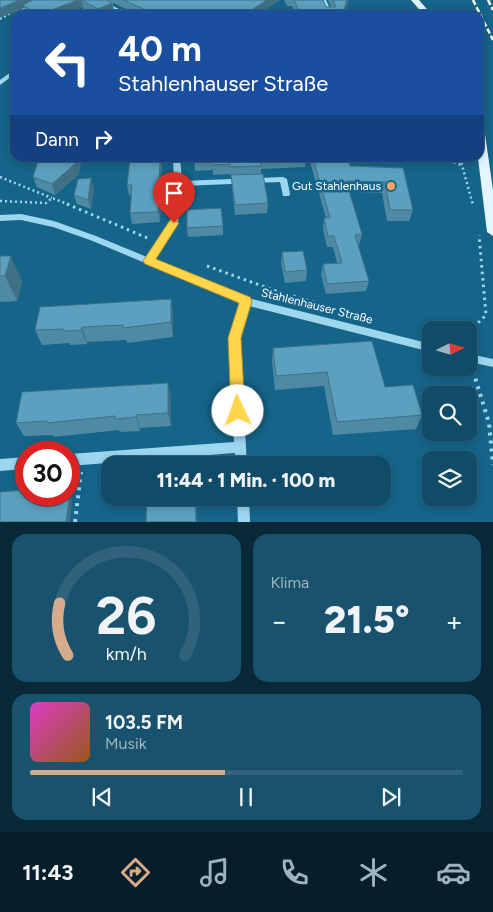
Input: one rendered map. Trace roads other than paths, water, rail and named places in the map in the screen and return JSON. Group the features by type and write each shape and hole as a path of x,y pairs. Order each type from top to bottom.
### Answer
{"main road":[{"path":"415,0 424,10"},
{"path":"484,162 493,232"}],"street":[{"path":"26,10 43,0"},
{"path":"98,0 117,10"},
{"path":"0,83 10,75"},
{"path":"149,261 174,223 178,184 176,162"},
{"path":"178,184 283,179 286,194"},
{"name":"Stahlenhauser Straße","path":"0,218 21,217 54,224 246,301 422,346"},
{"path":"240,456 234,338 246,301"},
{"path":"478,363 493,363"},
{"path":"80,459 240,447"},
{"path":"0,465 15,464"},
{"path":"243,506 244,522"}],"railway":[{"path":"473,0 478,10"},
{"path":"488,0 493,10"},
{"path":"484,22 493,40"}],"place":[{"name":"Gut Stahlenhaus","path":"391,186"}]}
